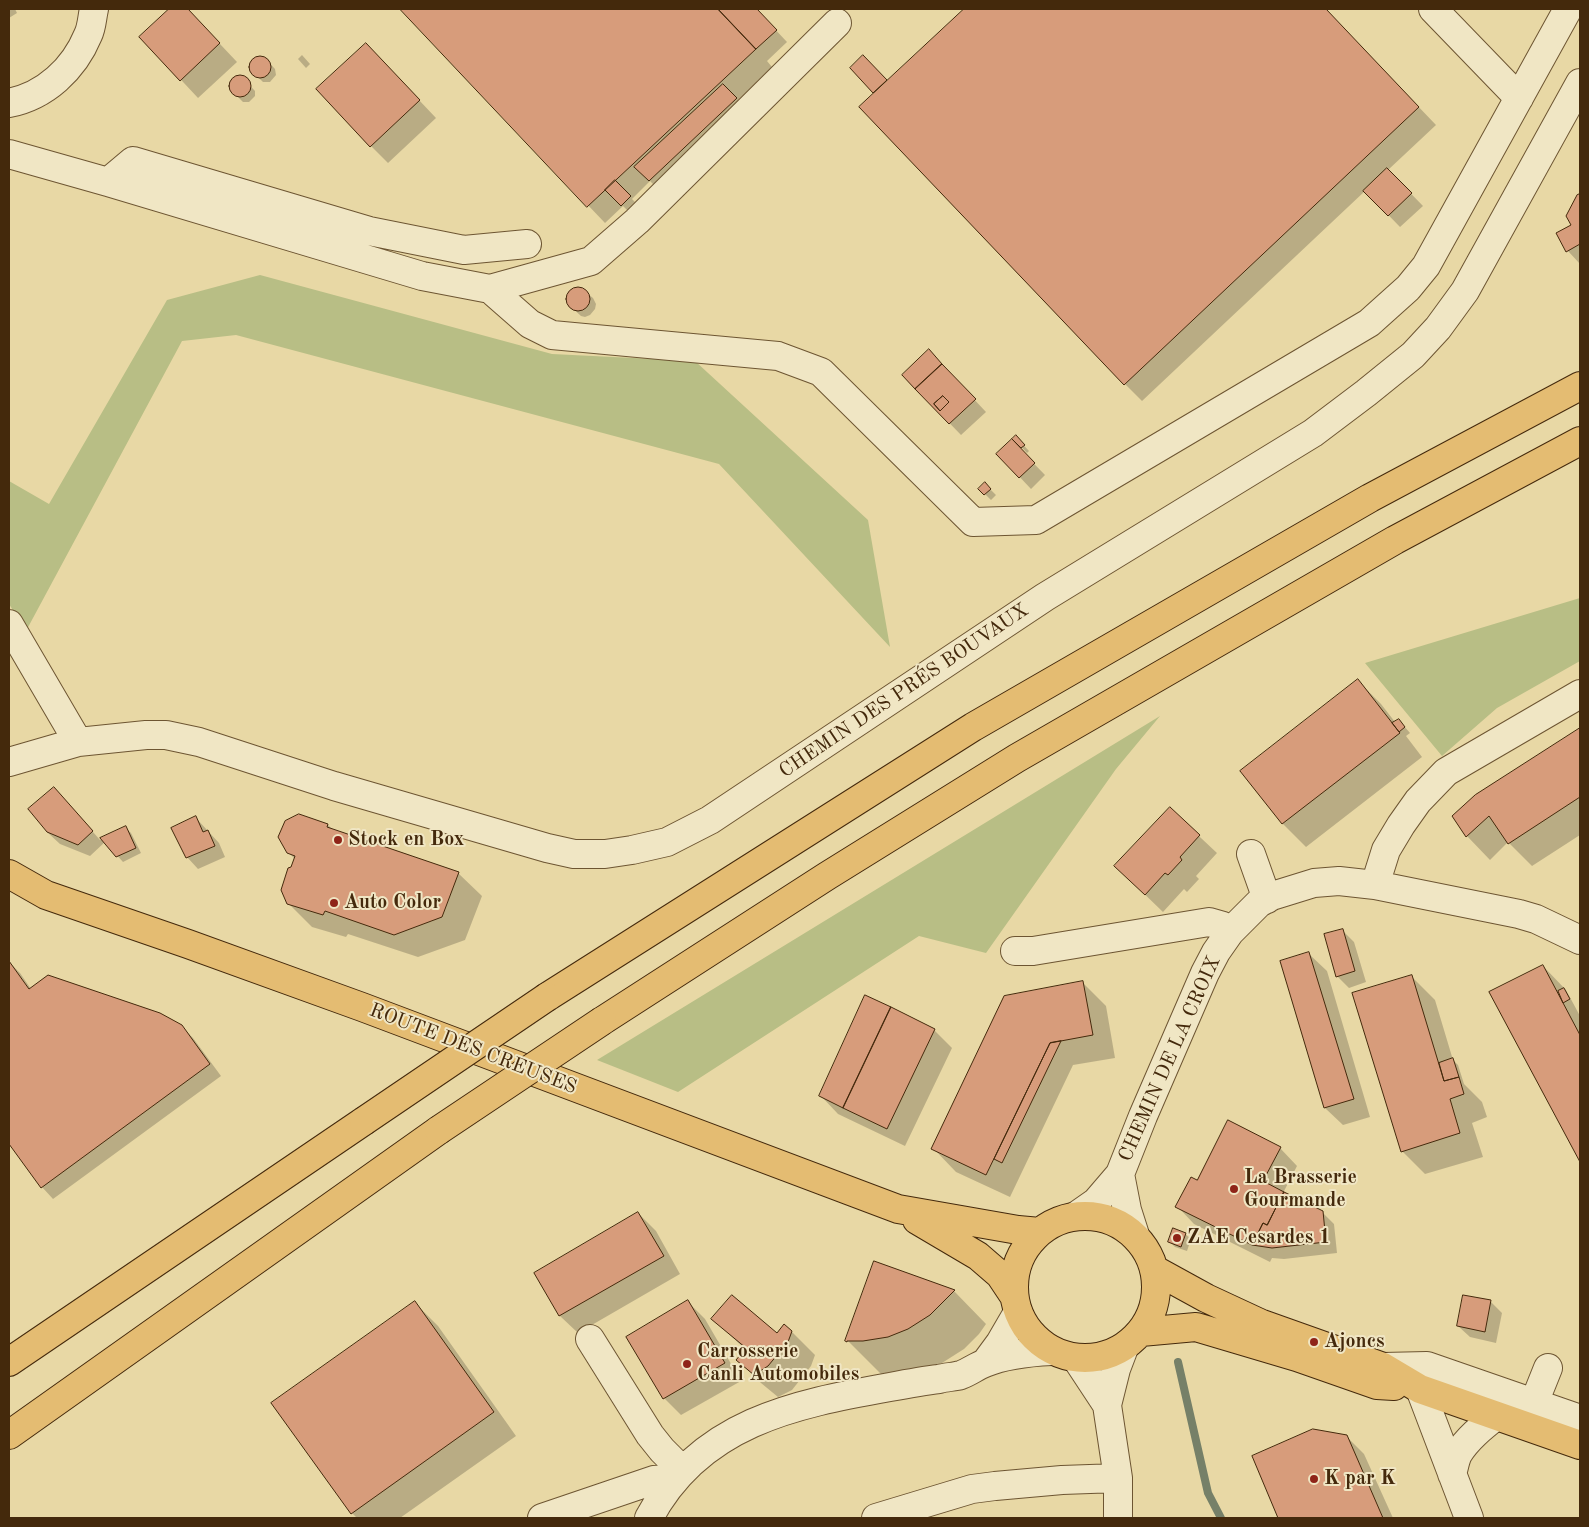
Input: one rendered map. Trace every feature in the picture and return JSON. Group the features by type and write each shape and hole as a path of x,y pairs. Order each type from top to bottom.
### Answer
{"main road":[{"path":"9,1362 547,997 973,727 1370,498 1580,386"},
{"path":"9,1435 440,1130 602,1021 827,876 1017,758 1395,540 1580,441"},
{"name":"ROUTE DES CREUSES","path":"9,874 46,895 362,1007 898,1209 978,1256 1000,1275 1016,1304"},
{"name":"ROUTE DES CREUSES","path":"9,891 46,895"},
{"name":"ROUTE DES CREUSES","path":"898,1209 1000,1228 1040,1232"},
{"path":"1133,1340 1152,1313 1157,1292 1155,1270 1144,1246 1135,1235 1117,1223 1097,1216 1076,1216 1057,1222 1040,1232 1024,1249 1015,1272 1016,1304 1032,1334 1064,1354 1101,1357 1133,1340 1196,1328 1297,1357 1377,1385 1420,1388"},
{"path":"1155,1270 1206,1298 1262,1324 1383,1367 1420,1388 1580,1445"}],"street":[{"path":"9,103 28,97 44,88 61,76 72,65 89,34 94,9"},
{"path":"1433,9 1519,98"},
{"path":"490,289 530,324 552,335 778,356 821,372 973,522 1036,520 1369,323 1408,288 1426,266 1568,9"},
{"path":"9,154 422,276 490,289 591,261 637,221 837,23"},
{"name":"CHEMIN DES PRÉS BOUVAUX","path":"37,754 78,742 146,735 166,735 199,742 343,789 547,848 574,854 605,854 667,842 718,814 1046,597 1313,433 1406,360 1438,328 1465,291 1580,84"},
{"path":"108,182 133,160 369,232 464,250 527,244"},
{"path":"9,624 78,742"},
{"path":"1375,885 1386,850 1401,825 1418,801 1446,772 1580,694"},
{"path":"9,762 37,754"},
{"path":"9,767 37,754"},
{"path":"1251,854 1267,899"},
{"name":"CHEMIN DE LA CROIX","path":"1076,1216 1096,1202 1120,1174 1193,999 1216,952 1230,932 1259,903 1294,888 1314,884 1339,881 1375,885 1508,911 1536,919 1580,940"},
{"path":"1015,951 1034,951 1209,922 1223,926 1230,932"},
{"name":"CHEMIN DE LA CROIX","path":"1120,1174 1127,1210 1135,1235"},
{"path":"986,1362 1000,1342 1016,1304"},
{"path":"590,1339 678,1477"},
{"path":"1118,1518 1118,1478 1107,1405 1116,1369 1133,1340"},
{"path":"649,1518 678,1477 698,1457 741,1428 774,1413 798,1406 842,1396 961,1375 986,1362 1026,1352 1064,1354 1107,1405"},
{"path":"1383,1367 1427,1366 1580,1419"},
{"path":"1534,1403 1548,1368"},
{"path":"1420,1388 1469,1518"},
{"path":"1452,1474 1458,1455 1468,1441 1496,1416"},
{"path":"542,1518 654,1480 678,1477"},
{"path":"876,1518 972,1489 1062,1480 1118,1478"}],"green space":[{"path":"260,275 552,354 695,361 868,520 890,647 719,464 236,335 182,341 26,631 9,604 9,481 49,504 167,300"},
{"path":"1580,598 1580,661 1497,708 1442,756 1365,663"},
{"path":"1160,716 1116,769 986,953 919,936 678,1092 597,1060"}],"building":[{"path":"169,9 188,9 220,43 180,81 139,37"},
{"path":"400,9 718,9 756,49 587,207"},
{"path":"718,9 757,9 777,30 756,49"},
{"path":"964,9 1326,9 1419,107 1124,385 859,107"},
{"path":"366,43 420,100 370,147 316,89"},
{"path":"863,55 887,80 873,93 850,68"},
{"path":"260,56 268,59 271,67 268,75 260,78 252,75 249,67 252,59"},
{"path":"240,75 248,78 251,86 248,94 240,97 232,94 229,86 232,78"},
{"path":"723,84 737,98 649,181 634,167"},
{"path":"1387,168 1412,193 1388,216 1363,191"},
{"path":"615,180 631,196 621,206 605,190"},
{"path":"1580,194 1580,244 1566,252 1556,233 1571,225 1566,216 1577,195"},
{"path":"578,287 587,290 590,299 587,308 578,311 569,308 566,299 569,290"},
{"path":"929,349 942,364 915,389 902,375"},
{"path":"942,364 976,399 949,424 915,389","holes":["943,396 949,402 940,411 934,404"]},
{"path":"943,396 949,402 940,411 934,404"},
{"path":"1016,435 1025,445 1021,448 1012,439"},
{"path":"1012,439 1035,463 1019,478 996,454"},
{"path":"985,482 991,489 984,495 978,489"},
{"path":"1358,679 1400,733 1282,824 1240,771"},
{"path":"1399,719 1405,727 1399,732 1392,723"},
{"path":"1580,728 1580,797 1508,844 1489,816 1466,837 1452,816 1475,795"},
{"path":"54,787 93,831 78,845 47,832 28,809"},
{"path":"1170,807 1200,835 1180,857 1182,860 1168,875 1165,873 1145,895 1114,866"},
{"path":"299,814 328,824 327,827 459,872 442,917 394,935 325,911 323,915 287,904 281,890 288,868 291,867 295,856 287,853 278,837 285,821"},
{"path":"196,816 203,832 208,830 215,846 186,858 171,828"},
{"path":"126,826 136,848 116,857 100,838"},
{"path":"1343,929 1355,971 1336,977 1324,934"},
{"path":"1309,952 1354,1099 1324,1108 1280,961"},
{"path":"9,961 29,989 48,975 160,1013 182,1025 210,1064 41,1188 9,1144"},
{"path":"1543,965 1580,1035 1580,1162 1489,992"},
{"path":"1412,975 1444,1081 1459,1077 1464,1094 1450,1099 1460,1133 1401,1152 1352,993"},
{"path":"1083,981 1093,1035 1050,1043 986,1175 931,1149 1004,996"},
{"path":"1564,988 1570,999 1563,1003 1558,991"},
{"path":"865,995 891,1007 843,1108 819,1096"},
{"path":"891,1007 935,1029 887,1129 843,1108"},
{"path":"1061,1041 1002,1163 994,1159 1050,1043"},
{"path":"1453,1058 1459,1077 1444,1081 1439,1063"},
{"path":"1228,1120 1281,1147 1263,1181 1284,1192 1267,1225 1263,1223 1252,1245 1175,1207 1191,1177 1197,1180"},
{"path":"1284,1192 1323,1211 1326,1242 1272,1248 1252,1245 1263,1223 1267,1225"},
{"path":"638,1212 664,1256 559,1316 534,1273"},
{"name":"ZAE Cesardes 1","path":"1173,1228 1186,1233 1181,1247 1168,1242"},
{"path":"874,1261 955,1290 930,1315 908,1329 888,1337 847,1342 845,1341"},
{"path":"732,1295 777,1333 784,1324 792,1331 788,1342 768,1366 754,1375 736,1360 746,1348 711,1319"},
{"path":"1463,1295 1491,1300 1485,1332 1457,1326"},
{"path":"688,1300 725,1363 663,1399 626,1337"},
{"path":"415,1301 494,1412 351,1514 271,1403"},
{"name":"K par K","path":"1313,1429 1347,1435 1383,1518 1278,1518 1252,1456"}],"waterway":[{"path":"1178,1362 1208,1493 1221,1518"}],"place":[{"name":"Stock en Box","path":"338,840"},
{"name":"Auto Color","path":"334,903"},
{"name":"La Brasserie Gourmande","path":"1234,1189"},
{"name":"ZAE Cesardes 1","path":"1177,1238"},
{"name":"Ajoncs","path":"1314,1342"},
{"name":"Carrosserie Canli Automobiles","path":"687,1364"},
{"name":"K par K","path":"1314,1479"}]}
